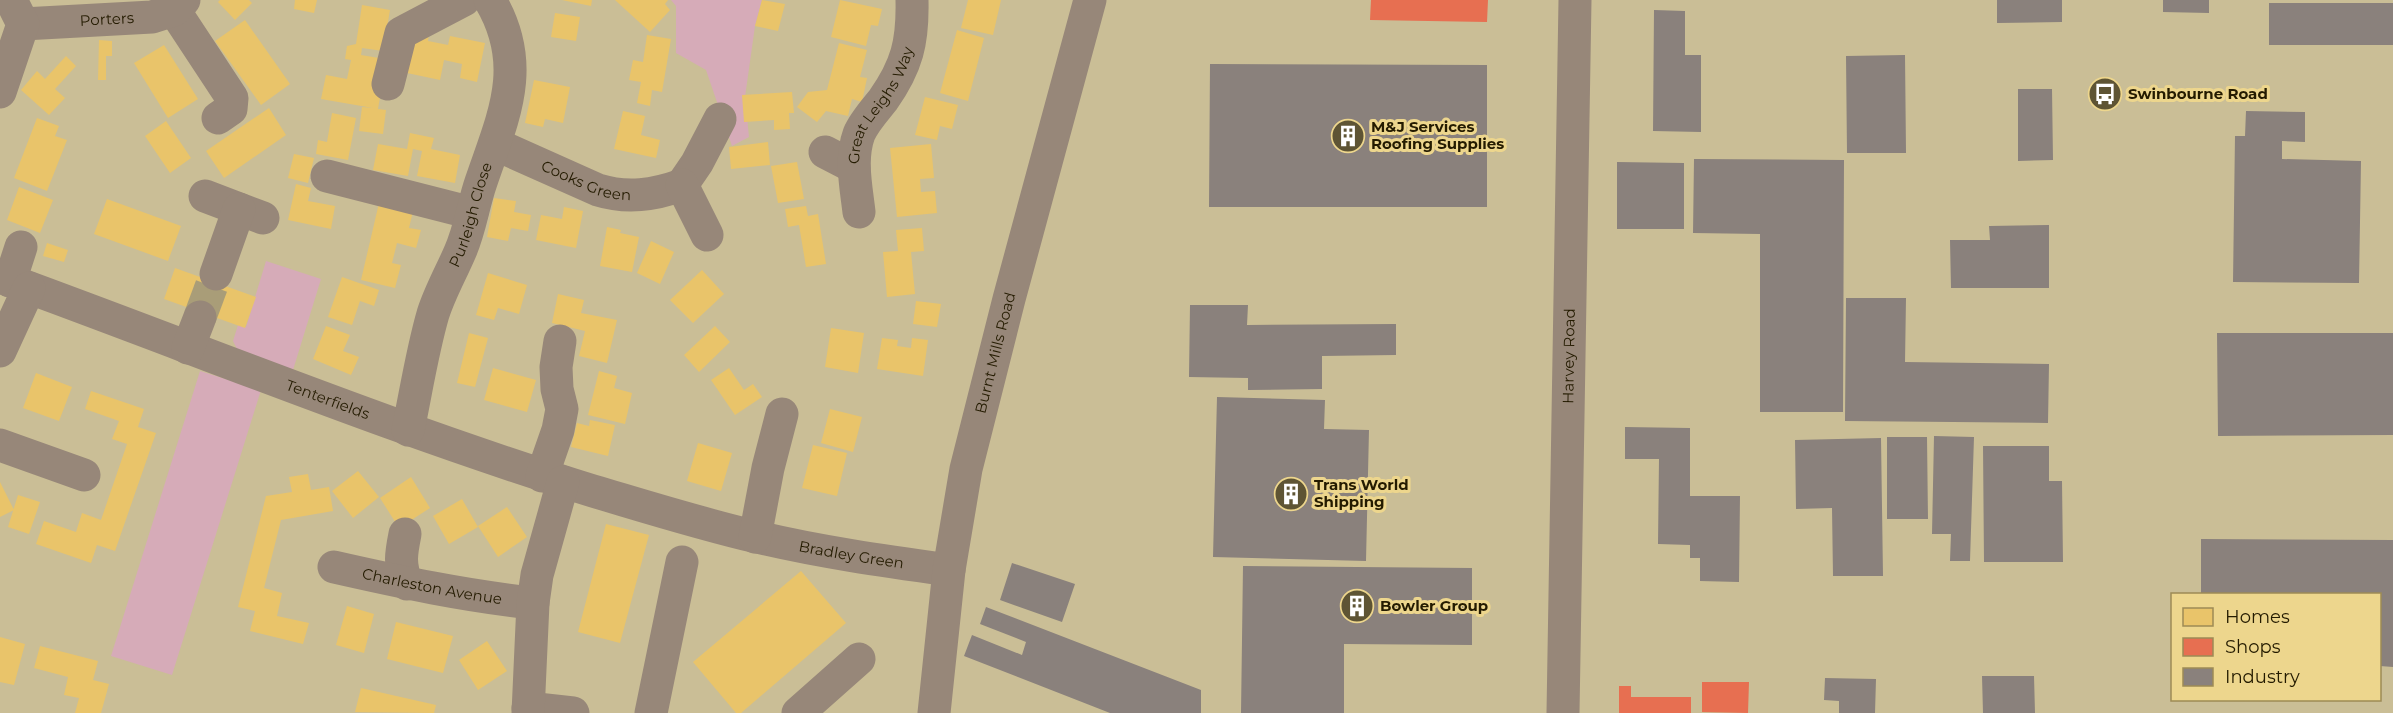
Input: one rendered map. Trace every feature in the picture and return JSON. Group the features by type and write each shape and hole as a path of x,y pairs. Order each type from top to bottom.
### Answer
{"street":[{"path":"388,84 401,33 464,0"},
{"name":"Purleigh Close","path":"408,430 433,315 444,285 461,251 507,105 512,71 499,16 490,0"},
{"name":"Great Leighs Way","path":"859,212 854,167 855,150 860,132 900,73 910,47 913,24 912,0"},
{"name":"Burnt Mills Road","path":"934,713 949,570 966,469 1090,0"},
{"name":"Harvey Road","path":"1563,713 1575,0"},
{"path":"179,5 232,98 231,109 218,118"},
{"name":"Porters","path":"17,12 152,17 179,5"},
{"path":"0,92 17,12"},
{"path":"707,235 682,185 697,163 720,119"},
{"name":"Cooks Green","path":"495,144 598,190 613,194 631,196 662,192 682,185"},
{"path":"825,152 854,167"},
{"path":"327,176 472,213"},
{"path":"205,196 251,213 216,274"},
{"path":"0,351 21,247"},
{"name":"Tenterfields","path":"13,282 408,430 658,511"},
{"path":"188,348 200,317"},
{"path":"560,341 556,367 557,389 562,409 533,603 528,711 573,713"},
{"path":"755,537 768,468 782,414"},
{"path":"0,445 84,475"},
{"name":"Bradley Green","path":"658,511 755,537 811,549 949,570"},
{"path":"405,534 401,569 407,584"},
{"path":"651,713 682,562"},
{"name":"Charleston Avenue","path":"334,567 407,584 498,600 533,603"},
{"path":"798,713 858,659"}],"shaded area":[{"path":"671,0 762,0 755,26 745,97 749,137 732,146 706,70 676,53 676,6"},
{"path":"266,261 321,279 293,370 237,349 233,341 238,325 246,327"},
{"path":"200,371 261,390 172,675 111,656"}],"building: Homes":[{"path":"220,0 249,0 252,3 235,20 218,2"},
{"path":"295,0 317,0 314,13 294,9"},
{"path":"562,0 592,0 591,6"},
{"path":"615,0 668,0 665,4 670,10 650,32"},
{"path":"762,0 785,4 778,31 755,26"},
{"path":"840,0 882,9 878,26 871,25 866,46 831,37"},
{"path":"968,0 1001,0 993,35 961,28"},
{"path":"362,5 390,10 383,51 362,48 361,55 379,58 382,86 378,109 386,110 383,134 359,131 362,107 373,108 321,99 326,75 347,79 351,60 345,59 347,46 356,44"},
{"path":"555,13 580,17 576,41 551,37"},
{"path":"245,20 290,84 261,105 215,41"},
{"path":"415,30 429,33 428,41 448,45 450,36 485,43 477,82 460,78 462,64 444,60 440,80 407,73"},
{"path":"957,30 984,38 968,101 940,93"},
{"path":"647,35 671,39 662,92 652,90 650,106 637,103 641,82 629,80 633,60 643,62"},
{"path":"99,40 112,41 112,56 106,56 106,80 98,80"},
{"path":"839,43 867,50 860,77 867,78 862,102 852,99 848,116 826,111 817,122 797,107 808,92 827,90"},
{"path":"164,45 198,99 168,118 134,63"},
{"path":"66,56 76,66 55,89 65,98 49,115 21,90 37,71 45,79"},
{"path":"534,80 570,87 563,123 545,119 543,127 525,123"},
{"path":"792,92 794,113 789,113 790,129 774,130 774,120 744,122 742,95"},
{"path":"925,97 958,105 952,129 940,126 937,140 915,135"},
{"path":"269,108 286,135 224,178 206,151"},
{"path":"623,111 645,116 641,135 660,140 656,158 614,149"},
{"path":"332,113 356,118 348,160 316,154 318,140 327,142"},
{"path":"37,118 59,126 55,136 67,140 47,191 14,178"},
{"path":"166,121 191,158 170,173 145,136"},
{"path":"410,133 434,138 431,149 460,155 455,183 417,176 422,151 413,149 408,176 373,170 378,144 407,149"},
{"path":"768,142 770,165 731,169 729,147"},
{"path":"931,144 934,178 920,179 921,192 935,191 937,213 897,217 890,148"},
{"path":"294,154 314,158 308,183 288,178"},
{"path":"797,162 804,199 778,203 771,166"},
{"path":"296,184 311,188 308,201 335,206 331,229 288,220"},
{"path":"19,187 53,200 40,233 7,220"},
{"path":"494,198 516,201 514,212 531,215 528,231 511,228 508,241 487,237"},
{"path":"107,199 181,226 168,261 94,234"},
{"path":"379,203 413,211 409,228 421,230 416,248 397,243 392,263 401,265 395,288 361,280"},
{"path":"806,206 808,216 818,214 826,264 806,267 799,225 788,227 785,209"},
{"path":"564,207 583,211 576,248 536,240 541,215 562,219"},
{"path":"607,227 621,230 620,233 639,237 632,272 600,266"},
{"path":"922,228 924,251 911,252 915,294 887,297 883,252 898,251 896,230"},
{"path":"651,241 674,252 660,284 637,273"},
{"path":"47,243 68,250 64,262 43,256"},
{"path":"175,268 256,297 245,328 164,299"},
{"path":"702,270 724,294 693,323 670,300"},
{"path":"488,273 527,285 519,314 498,308 494,320 476,315"},
{"path":"342,277 379,290 374,306 360,301 352,325 328,317"},
{"path":"558,294 584,300 581,313 617,320 607,363 579,356 585,331 552,323"},
{"path":"916,301 941,304 937,327 913,324"},
{"path":"326,326 350,335 343,351 359,357 351,375 313,359"},
{"path":"715,326 730,342 699,372 684,355"},
{"path":"831,328 864,333 858,373 825,367"},
{"path":"469,333 488,338 475,387 457,383"},
{"path":"882,338 898,340 897,346 911,348 912,338 928,340 923,376 877,369"},
{"path":"493,368 536,380 527,412 484,400"},
{"path":"729,368 744,390 753,384 762,397 735,415 711,380"},
{"path":"599,371 617,376 614,388 632,393 625,424 588,415"},
{"path":"36,373 72,387 59,421 23,408"},
{"path":"91,391 144,409 138,427 156,433 115,551 97,545 91,563 36,544 44,521 76,532 82,513 101,520 127,444 112,439 119,421 85,409"},
{"path":"830,409 862,417 853,452 821,443"},
{"path":"590,420 615,425 608,456 571,447 577,423 589,426"},
{"path":"698,443 732,453 721,491 687,481"},
{"path":"813,445 847,453 837,496 802,488"},
{"path":"358,471 379,497 353,518 332,491"},
{"path":"308,474 311,490 329,487 333,511 281,520 264,588 282,593 277,616 309,623 303,644 250,631 255,611 238,607 266,496 292,492 289,477"},
{"path":"411,477 430,508 399,528 380,498"},
{"path":"0,482 14,510 0,517"},
{"path":"18,495 40,502 29,534 8,527"},
{"path":"462,499 478,527 449,544 433,516"},
{"path":"507,507 527,537 498,557 478,526"},
{"path":"606,524 649,535 620,643 578,632"},
{"path":"801,571 846,623 741,713 736,713 693,662"},
{"path":"347,606 374,614 364,653 336,645"},
{"path":"396,622 453,636 443,673 387,659"},
{"path":"0,637 25,644 14,685 0,682"},
{"path":"487,641 507,671 478,690 459,660"},
{"path":"40,646 98,661 93,680 109,684 101,713 75,713 79,698 64,695 68,677 34,668"},
{"path":"361,688 436,705 434,713 355,712"}],"building: Shops":[{"path":"1371,0 1488,0 1487,22 1370,20"},
{"path":"1702,682 1749,682 1748,713 1702,712"},
{"path":"1619,686 1631,686 1631,697 1691,697 1691,713 1619,713"}],"building: Industry":[{"path":"1997,0 2062,0 2062,22 1997,23"},
{"path":"2163,0 2209,0 2209,13 2163,12"},
{"path":"2269,3 2393,3 2393,45 2269,45"},
{"path":"1654,10 1685,11 1685,55 1701,55 1701,132 1653,131"},
{"path":"1905,55 1906,153 1847,153 1846,56"},
{"name":"M&J Services Roofing Supplies","path":"1210,64 1487,65 1487,207 1209,207"},
{"path":"2018,89 2052,89 2053,160 2018,161"},
{"path":"2246,111 2305,112 2305,142 2282,141 2282,159 2361,161 2359,283 2233,282 2235,136 2245,136"},
{"path":"1694,159 1844,160 1843,412 1760,412 1760,234 1693,233"},
{"path":"1617,162 1684,163 1684,229 1617,229"},
{"path":"2049,225 2049,288 1951,288 1950,240 1990,240 1989,226"},
{"path":"1846,298 1906,298 1905,362 2049,364 2048,423 1845,421"},
{"path":"1190,305 1248,305 1247,325 1396,324 1396,355 1322,356 1322,389 1248,390 1248,378 1189,377"},
{"path":"2217,333 2393,333 2393,435 2218,436"},
{"name":"Trans World Shipping","path":"1217,397 1325,400 1324,429 1369,430 1366,561 1213,557"},
{"path":"1625,427 1690,428 1690,496 1740,496 1739,582 1700,581 1700,558 1690,558 1690,545 1658,544 1659,459 1625,459"},
{"path":"1934,436 1974,437 1970,561 1950,561 1951,534 1932,534"},
{"path":"1887,437 1927,437 1928,519 1887,519"},
{"path":"1881,438 1883,576 1833,576 1832,508 1796,509 1795,440"},
{"path":"1983,446 2049,446 2049,481 2062,481 2063,562 1984,562"},
{"path":"2201,539 2393,540 2393,667 2381,666 2381,593 2201,593"},
{"path":"1012,563 1075,584 1062,622 1000,600"},
{"name":"Bowler Group","path":"1243,566 1472,568 1472,645 1344,644 1344,713 1241,713"},
{"path":"986,607 1201,690 1201,713 1110,713 964,656 972,635 1022,655 1026,642 980,624"},
{"path":"1982,676 2034,676 2035,713 1983,713"},
{"path":"1825,678 1876,679 1875,713 1839,713 1839,701 1824,700"}],"tunnel":[{"path":"200,317 216,274"}],"place":[{"name":"Swinbourne Road","path":"2105,94"},
{"name":"M&J Services Roofing Supplies","path":"1348,136"},
{"name":"Trans World Shipping","path":"1291,494"},
{"name":"Bowler Group","path":"1357,606"}]}
